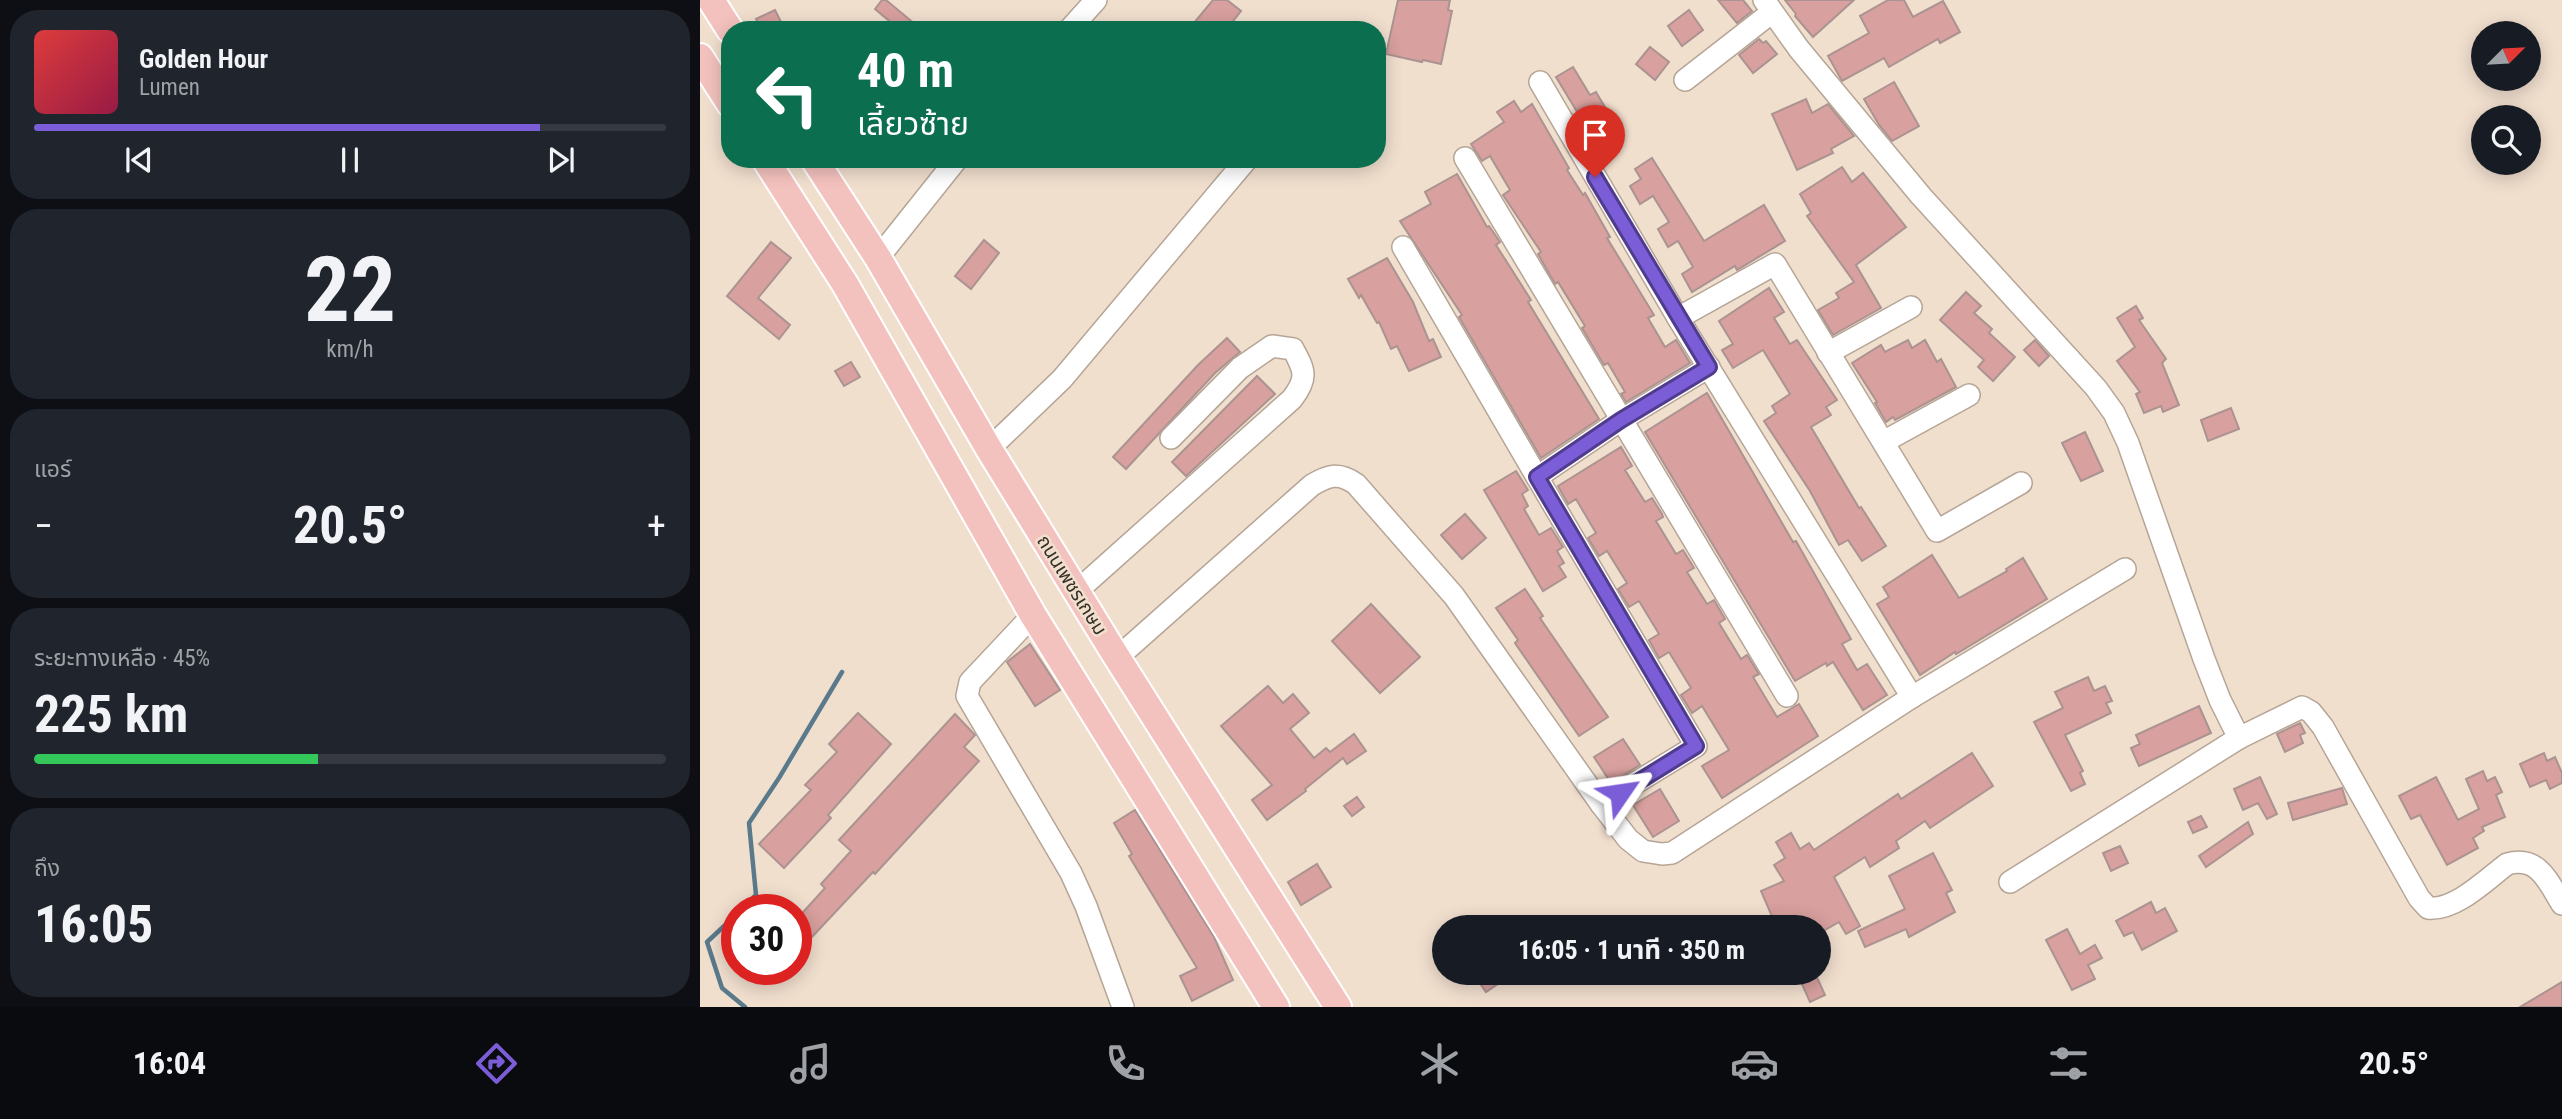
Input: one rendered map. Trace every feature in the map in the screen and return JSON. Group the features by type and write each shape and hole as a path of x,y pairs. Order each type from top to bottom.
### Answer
{"main road":[{"path":"711,0 724,21"},
{"path":"700,58 721,90"},
{"path":"771,168 845,284 1032,615 1276,1007"},
{"name":"ถนนเพชรเกษม","path":"820,168 878,258 1076,592 1338,1007"}],"street":[{"path":"1077,21 1096,0"},
{"path":"1685,80 1768,6 1921,196 2096,388 2129,443 2212,680 2239,738"},
{"path":"1539,82 1678,318 1912,697"},
{"path":"1465,158 1787,696"},
{"path":"878,258 950,168"},
{"path":"989,449 1062,379 1239,168"},
{"path":"1403,247 1696,746 1601,804"},
{"path":"1678,318 1775,264 1828,354 1885,441 1937,531 2021,483"},
{"path":"1828,354 1911,307"},
{"path":"1076,592 1292,398 1303,385 1304,369 1293,349 1272,346 1240,368 1171,438"},
{"path":"1537,477 1621,420 1709,367"},
{"path":"1885,441 1969,395"},
{"path":"1118,657 1312,485 1335,475 1347,478 1356,484 1454,596 1628,839 1643,851 1662,854 1672,852 1912,697 2125,569"},
{"path":"1032,615 970,682 967,696 1071,873 1123,1007"},
{"path":"2010,882 2239,738 2302,706 2311,712 2323,727 2419,898 2428,908 2450,906 2507,864 2518,861 2533,864 2544,875 2562,904"}],"building":[{"path":"882,0 886,0 911,21 889,21 875,9"},
{"path":"1213,0 1227,0 1241,11 1233,21 1196,21"},
{"path":"1398,0 1450,0 1448,10 1452,11 1441,64 1386,54"},
{"path":"1718,0 1743,0 1752,11 1737,23"},
{"path":"1785,0 1854,0 1813,37"},
{"path":"1888,0 1904,0 1913,17 1943,1 1960,32 1940,43 1938,39 1889,67 1884,58 1842,81 1828,56 1869,33 1860,16"},
{"path":"775,10 780,21 757,21 756,19"},
{"path":"1689,10 1703,30 1682,46 1668,26"},
{"path":"1759,39 1763,43 1766,41 1777,54 1753,73 1739,55"},
{"path":"1650,47 1669,62 1655,80 1636,64"},
{"path":"1573,67 1590,95 1596,92 1615,124 1593,138 1556,77"},
{"path":"1894,82 1919,126 1892,141 1864,99"},
{"path":"1806,99 1812,113 1828,104 1854,136 1831,149 1833,153 1797,170 1772,114"},
{"path":"1514,101 1521,112 1532,104 1569,168 1567,170 1583,195 1585,193 1610,237 1607,238 1654,315 1648,318 1665,347 1676,340 1690,363 1626,402 1621,394 1625,392 1608,363 1604,365 1582,328 1585,326 1558,282 1555,284 1538,254 1541,252 1503,195 1510,190 1490,156 1482,161 1471,144 1504,122 1497,112"},
{"path":"1652,158 1704,241 1764,205 1785,241 1737,270 1735,266 1692,292 1682,274 1693,267 1678,241 1668,247 1658,229 1669,222 1653,196 1640,204 1630,186 1641,179 1635,169"},
{"path":"1842,167 1852,182 1863,173 1906,227 1856,265 1881,308 1833,335 1818,310 1839,298 1836,293 1854,282 1807,216 1811,213 1800,194"},
{"path":"1457,174 1487,227 1489,226 1500,242 1496,245 1531,300 1528,302 1599,419 1541,458 1459,317 1462,315 1400,221 1431,204 1425,192"},
{"path":"984,240 999,253 971,289 955,276"},
{"path":"771,242 791,258 758,298 790,325 779,339 727,296"},
{"path":"1387,258 1413,302 1429,341 1433,339 1441,357 1409,371 1397,346 1391,349 1379,322 1377,323 1348,279"},
{"path":"1769,288 1784,312 1774,318 1790,344 1797,340 1837,400 1826,407 1831,415 1811,427 1859,508 1861,507 1886,546 1862,561 1848,540 1839,545 1810,491 1764,421 1776,413 1772,406 1790,394 1763,350 1733,368 1722,350 1733,344 1719,321"},
{"path":"1966,292 1981,306 1974,313 1992,329 1989,333 2015,357 1993,381 1978,367 1984,360 1940,320"},
{"path":"2136,306 2143,318 2139,320 2166,359 2162,363 2179,405 2163,412 2161,406 2144,413 2136,394 2140,392 2117,361 2135,347 2117,318"},
{"path":"1227,338 1240,352 1215,373 1126,469 1113,457 1198,365"},
{"path":"1908,340 1912,348 1925,340 1937,362 1941,359 1956,387 1895,420 1893,417 1886,422 1875,403 1877,402 1852,363 1881,345 1885,352"},
{"path":"2035,340 2049,356 2039,366 2024,350"},
{"path":"851,362 860,377 844,386 835,371"},
{"path":"1257,376 1275,394 1186,476 1172,462"},
{"path":"1707,393 1851,639 1842,644 1857,670 1867,664 1887,695 1863,710 1833,662 1827,666 1826,663 1795,681 1645,432"},
{"path":"2231,408 2239,429 2208,441 2201,420"},
{"path":"2085,432 2103,471 2081,481 2062,443"},
{"path":"1621,447 1632,466 1625,470 1645,502 1652,498 1662,514 1663,517 1656,521 1676,554 1683,550 1694,568 1687,572 1707,604 1714,600 1725,619 1719,623 1741,659 1747,655 1759,674 1753,677 1777,717 1799,704 1818,736 1722,798 1702,766 1729,750 1702,706 1692,713 1681,695 1691,688 1669,652 1659,658 1649,640 1659,634 1639,601 1629,607 1618,589 1627,583 1607,551 1599,556 1588,538 1596,533 1576,499 1568,504 1558,486"},
{"path":"1516,471 1528,490 1522,494 1528,506 1524,509 1539,535 1551,528 1563,547 1557,551 1564,563 1559,566 1566,577 1543,591 1484,490"},
{"path":"1465,514 1486,538 1462,559 1441,535"},
{"path":"1932,555 1959,598 2007,571 2006,569 2023,558 2047,599 1920,675 1877,604 1889,597 1883,587"},
{"path":"1525,589 1543,616 1540,618 1608,717 1579,736 1515,643 1518,640 1496,608"},
{"path":"1371,604 1420,657 1380,693 1332,641"},
{"path":"1030,644 1060,690 1035,706 1007,662"},
{"path":"2088,677 2094,691 2105,686 2112,701 2106,703 2111,713 2065,735 2083,771 2080,773 2085,784 2071,791 2034,722 2063,708 2055,692"},
{"path":"1268,686 1283,703 1293,694 1309,713 1290,729 1314,758 1326,748 1330,752 1354,734 1366,751 1347,764 1343,758 1305,789 1306,791 1267,820 1252,800 1272,785 1221,726"},
{"path":"2199,706 2211,733 2139,766 2131,748 2140,744 2136,735"},
{"path":"858,713 891,744 828,815 831,818 784,868 759,844 811,790 805,785 837,752 829,744"},
{"path":"955,714 975,735 964,747 979,761 875,874 873,872 812,937 812,902 825,888 821,884 851,851 839,840"},
{"path":"2300,723 2305,733 2300,735 2303,743 2285,752 2277,734"},
{"path":"1623,739 1640,765 1611,783 1594,757"},
{"path":"1972,753 1993,786 1930,828 1925,821 1896,841 1899,848 1870,867 1865,857 1834,877 1860,926 1846,934 1839,922 1831,927 1831,915 1771,915 1761,891 1784,881 1774,865 1785,858 1776,842 1791,833 1800,849 1809,843 1814,850 1898,794 1901,799"},
{"path":"2544,753 2547,761 2555,757 2562,773 2562,783 2550,789 2546,780 2530,787 2520,764"},
{"path":"2483,771 2487,781 2495,777 2502,792 2496,795 2505,817 2482,827 2484,831 2473,838 2478,848 2447,865 2420,815 2411,819 2399,796 2436,777 2458,820 2479,809 2466,779"},
{"path":"2260,777 2277,814 2267,819 2258,803 2243,810 2234,789"},
{"path":"2342,788 2347,804 2293,820 2288,803"},
{"path":"1660,789 1679,821 1653,837 1633,805"},
{"path":"1357,797 1364,807 1352,816 1344,806"},
{"path":"1135,810 1214,937 1233,980 1192,1001 1180,976 1197,968 1129,856 1132,854 1114,823"},
{"path":"2201,816 2207,827 2193,833 2188,822"},
{"path":"2248,822 2253,834 2206,867 2199,856"},
{"path":"2120,846 2128,863 2111,871 2103,853"},
{"path":"1933,853 1952,890 1946,893 1955,912 1909,937 1906,929 1865,947 1858,931 1905,909 1889,876"},
{"path":"1317,864 1331,887 1301,905 1288,882"},
{"path":"2151,902 2156,913 2165,908 2177,931 2142,950 2133,932 2124,936 2116,921"},
{"path":"2067,929 2080,954 2095,945 2102,958 2088,965 2095,979 2072,990 2046,940"},
{"path":"2562,982 2562,1007 2520,1007"},
{"path":"1481,985 1496,985 1486,992"},
{"path":"1802,985 1820,985 1825,995 1810,1002"}],"waterway":[{"path":"756,894 749,823 842,672"},
{"path":"721,929 707,942 721,985"},
{"path":"721,985 745,1007"}],"route":[{"path":"1595,177 1709,367 1621,420 1537,477 1696,746 1620,793"}]}
